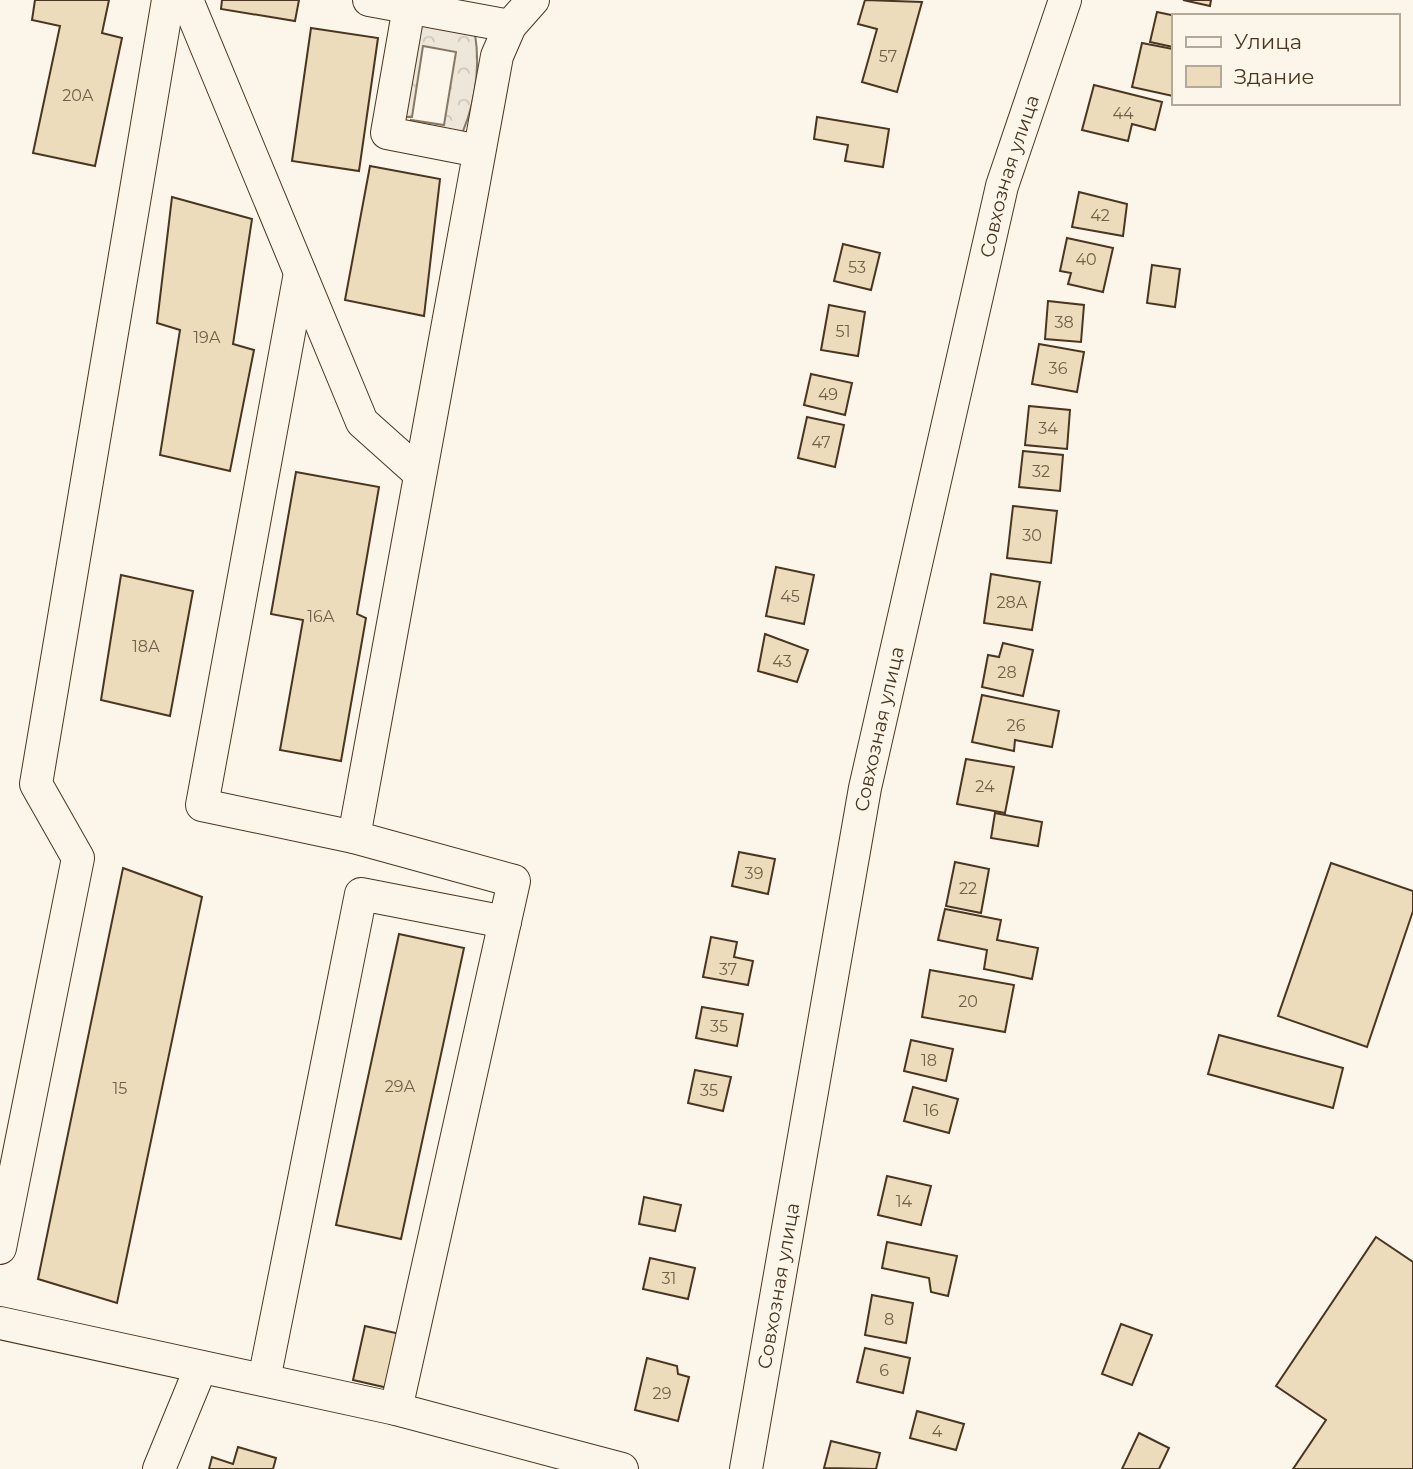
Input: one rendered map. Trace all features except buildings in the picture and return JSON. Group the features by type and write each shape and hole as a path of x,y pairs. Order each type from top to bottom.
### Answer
{"street":[{"path":"0,1248 78,858 36,784 168,0"},
{"path":"187,0 362,422 419,473"},
{"path":"369,0 510,26"},
{"path":"354,836 496,56 510,26 533,0"},
{"name":"Совхозная улица","path":"746,1469 865,788 1002,186 1065,0"},
{"path":"409,8 387,133 479,151"},
{"path":"300,273 202,805 354,836 514,880 396,1409"},
{"path":"264,1380 361,894 505,922"},
{"path":"0,1323 396,1409 622,1469"},
{"path":"159,1469 201,1367"}],"green space":[{"path":"421,24 475,34 475,90 468,118 457,144 411,133 411,120 444,125 456,52 423,46 412,117 396,117"}]}
